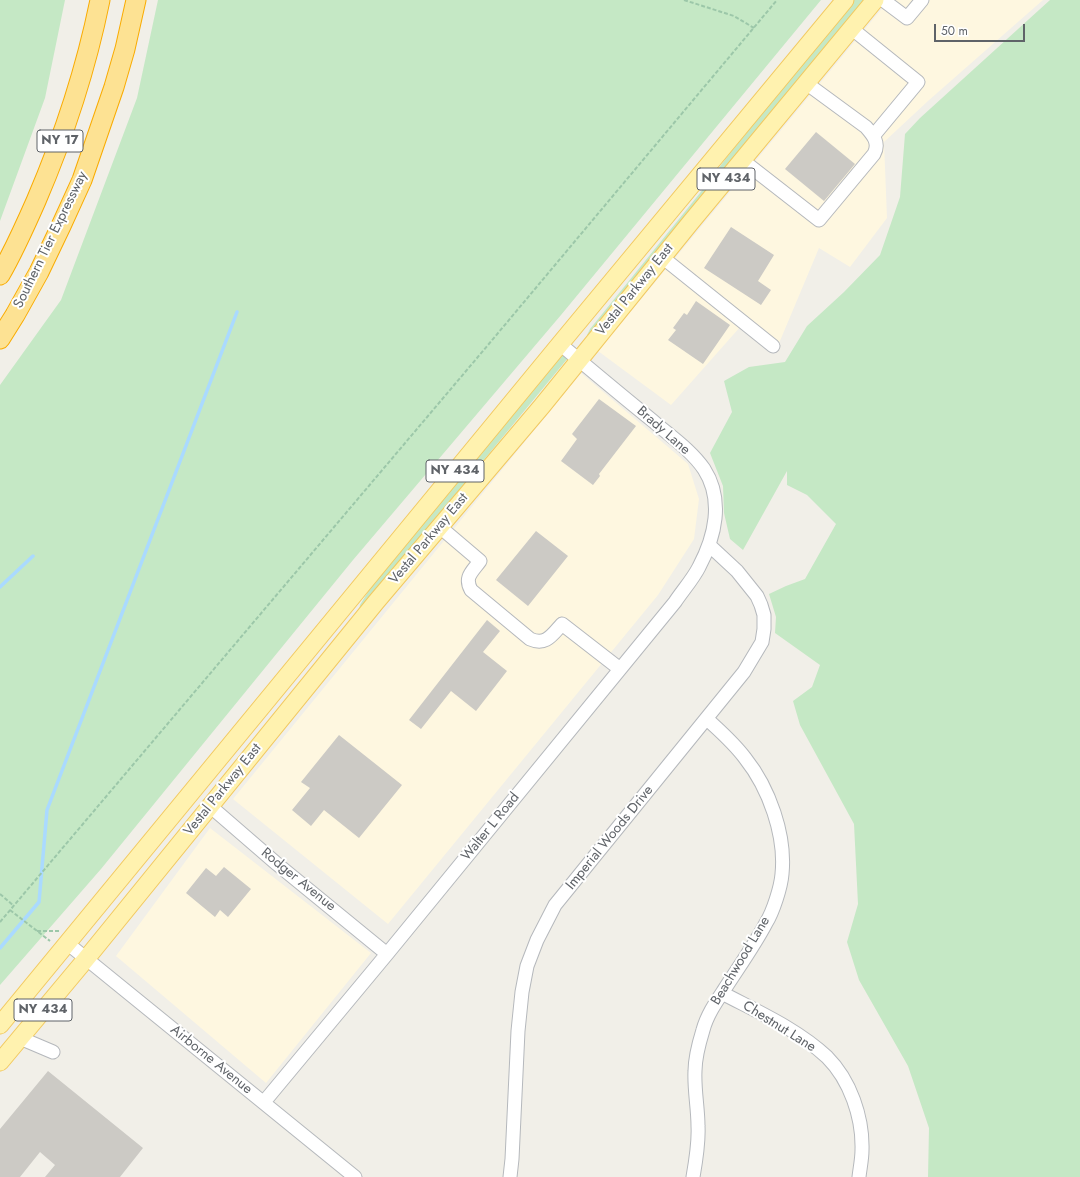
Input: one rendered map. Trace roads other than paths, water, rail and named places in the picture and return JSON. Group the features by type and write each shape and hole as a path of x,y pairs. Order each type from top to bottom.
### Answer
{"highway":[{"name":"NY 17","path":"0,275 28,219 48,174 65,127 88,52 100,0"},
{"name":"Southern Tier Expressway","path":"0,339 39,272 82,180 114,87 125,49 136,0"}],"main road":[{"name":"Vestal Parkway East","path":"0,1024 61,938 560,344 845,0"},
{"name":"Vestal Parkway East","path":"0,1062 86,959 371,608 542,406 662,257 874,0"}],"street":[{"path":"883,0 906,18 922,0"},
{"path":"851,28 918,82 874,135"},
{"path":"742,160 819,220 874,154 877,150 874,135 866,127 806,83"},
{"path":"662,257 773,346"},
{"name":"Brady Lane","path":"560,344 670,435 703,468 715,493 716,518 709,545"},
{"path":"440,527 480,561 469,576 468,584 471,590 530,639 538,642 550,638 562,624 620,669"},
{"name":"Walter L Road","path":"264,1102 675,602 699,568 709,545"},
{"name":"Imperial Woods Drive","path":"510,1177 518,1031 522,992 527,966 537,940 555,905 744,672 762,642 764,615 757,596 737,571 709,545"},
{"name":"Beachwood Lane","path":"693,1177 698,1149 695,1071 698,1049 704,1027 711,1011 767,922 777,897 782,875 783,857 779,832 772,807 756,774 745,758 707,719"},
{"name":"Rodger Avenue","path":"210,806 277,864 387,954"},
{"name":"Airborne Avenue","path":"61,938 355,1177"},
{"name":"Chestnut Lane","path":"722,993 806,1040 827,1058 844,1080 853,1097 858,1112 861,1131 862,1150 859,1177"},
{"path":"20,1038 53,1052"}],"waterway":[{"path":"0,948 39,902 47,810 237,312"},
{"path":"0,587 33,556"}]}
